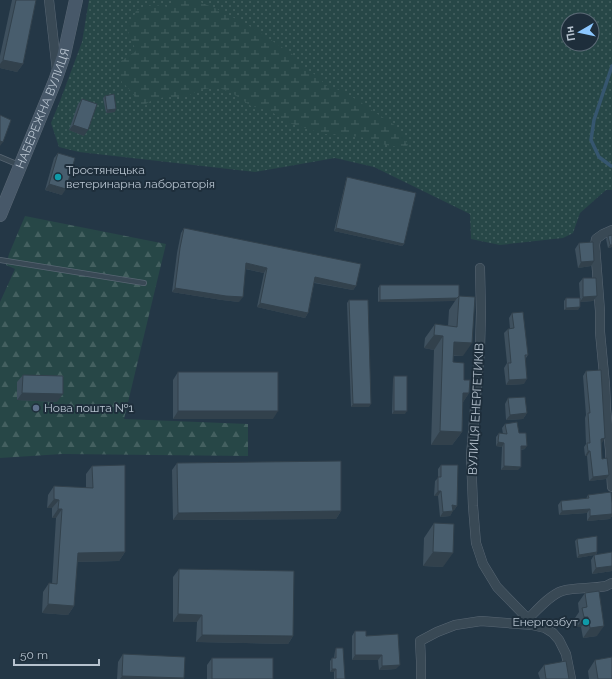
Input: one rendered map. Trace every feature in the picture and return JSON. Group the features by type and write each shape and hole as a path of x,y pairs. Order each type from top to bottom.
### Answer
{"main road":[{"name":"НАБЕРЕЖНА ВУЛИЦЯ","path":"0,214 58,74 64,55 76,0"}],"street":[{"path":"49,0 58,74"},
{"path":"612,230 602,234 596,239 600,332 612,487"},
{"name":"ВУЛИЦЯ ЕНЕРГЕТИКІВ","path":"480,268 480,349 471,453 474,532 476,543 483,564 496,587 530,622 545,628 553,633 559,640 566,654 571,679"},
{"path":"420,679 420,641 437,632 455,625 481,621 530,622 540,606 561,592 601,587 612,583"}],"lane":[{"path":"0,157 20,166"},
{"path":"0,260 144,283"}],"green space":[{"path":"89,0 612,0 612,190 606,190 580,213 573,233 563,238 500,245 471,239 470,214 374,167 335,158 255,172 79,152 59,147 51,123 82,42"},
{"path":"174,0 199,0 202,3 217,9 253,28 292,54 301,66 319,77 325,85 339,90 359,101 396,126 408,145 404,148 386,145 366,138 324,134 289,123 270,111 251,106 232,93 217,87 199,90 186,97 165,97 152,100 143,106 136,104 134,95 122,83 119,69 121,61 136,51 126,27 132,21 136,11 153,5 171,8"},
{"path":"25,216 166,244 124,419 248,424 248,456 62,454 0,458 0,302 15,269 6,265"}],"building":[{"path":"16,0 36,0 23,64 3,60"},
{"path":"114,94 116,109 107,110 105,96"},
{"path":"82,99 97,104 88,130 73,125"},
{"path":"0,115 11,120 3,142 0,141"},
{"name":"Тростянецька ветеринарна лабораторія","path":"58,153 75,158 66,189 49,184"},
{"path":"347,177 416,193 404,244 336,228"},
{"path":"184,228 361,264 356,286 315,277 308,313 260,303 267,268 246,263 243,297 226,296 175,288"},
{"path":"612,235 612,245 610,245 608,236"},
{"path":"593,242 594,261 581,262 579,243"},
{"path":"583,278 596,278 597,296 583,297"},
{"path":"380,285 459,285 459,296 457,298 380,300"},
{"path":"459,296 475,297 472,343 454,342 453,362 464,363 464,380 470,380 469,393 463,393 462,432 440,431 443,336 434,335 435,324 457,327"},
{"path":"566,298 580,298 580,307 566,308"},
{"path":"349,300 368,300 371,404 353,404"},
{"path":"523,312 528,355 525,355 527,379 509,380 508,363 511,363 508,329 514,328 512,313"},
{"path":"601,370 605,438 601,439 602,459 607,458 609,475 593,477 590,451 588,451 587,443 590,443 588,413 590,413 586,371"},
{"path":"178,372 278,372 278,411 178,411"},
{"path":"23,375 63,376 63,394 22,393"},
{"path":"394,376 407,376 407,411 394,411"},
{"path":"525,397 527,413 510,415 508,398"},
{"path":"517,422 519,433 526,433 527,446 521,446 521,467 504,466 504,443 498,442 499,433 507,434 505,424"},
{"path":"341,461 341,511 178,513 177,463"},
{"path":"125,465 125,552 78,553 74,606 48,604 49,583 57,584 62,509 58,509 59,500 54,499 54,486 93,488 92,466"},
{"path":"441,465 458,465 457,506 452,505 453,511 443,512 441,491 438,491 438,477 441,477"},
{"path":"611,492 612,514 590,516 590,509 562,511 561,501 589,498 588,495"},
{"path":"434,523 454,524 453,553 433,552"},
{"path":"597,536 597,552 579,555 577,539"},
{"path":"612,552 612,566 596,568 594,555"},
{"path":"179,569 294,571 293,636 202,635 202,615 178,614"},
{"path":"599,591 604,626 590,628 588,617 584,617 582,608 587,607 585,593"},
{"path":"355,631 366,631 366,636 398,634 400,665 382,666 382,655 355,655"},
{"path":"336,648 343,648 345,679 336,679 336,669 332,669 332,658 336,658"},
{"path":"123,654 185,657 184,678 122,676"},
{"path":"612,657 612,679 598,679 595,660"},
{"path":"212,658 273,658 273,679 212,679"},
{"path":"566,661 569,679 546,679 544,665"}],"waterway":[{"path":"611,166 599,157 591,140 594,120 612,66"}],"place":[{"name":"Тростянецька ветеринарна лабораторія","path":"58,177"},
{"name":"Нова пошта №1","path":"36,408"},
{"name":"Енергозбут","path":"586,622"}]}
